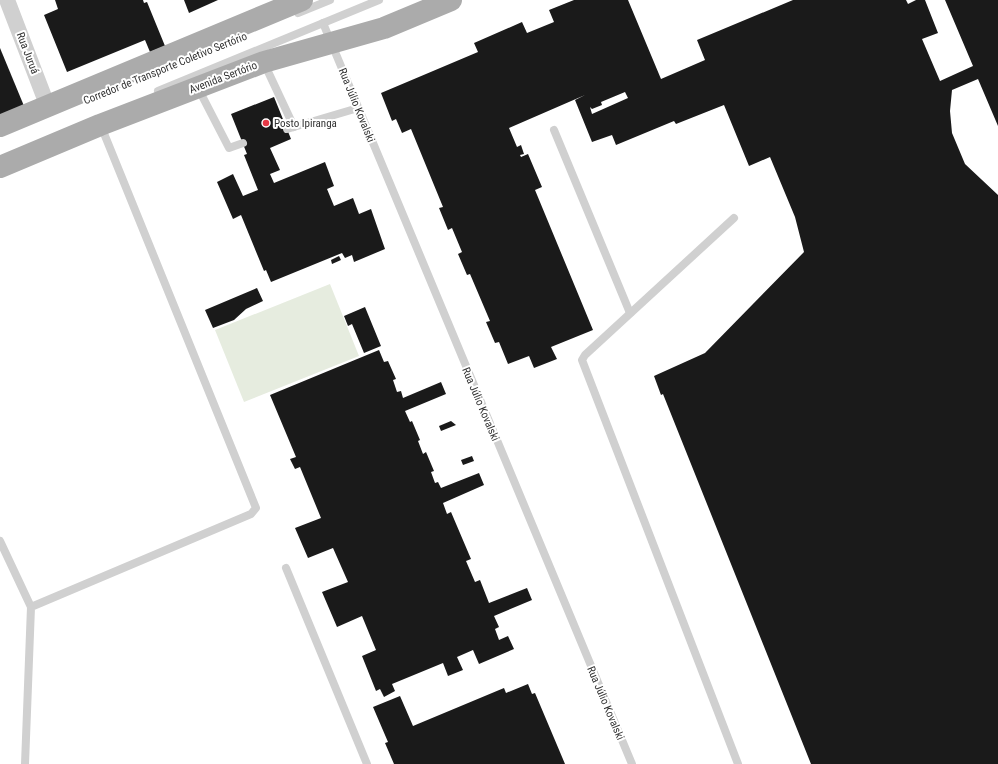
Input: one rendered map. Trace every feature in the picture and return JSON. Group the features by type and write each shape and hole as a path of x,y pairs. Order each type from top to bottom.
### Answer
{"main road":[{"name":"Avenida Sertório","path":"0,166 100,125 264,62 384,28 451,0"},
{"path":"0,126 50,111 298,8"}],"street":[{"name":"Rua Juruá","path":"7,0 50,111"}],"lane":[{"path":"298,8 330,0"},
{"name":"Corredor de Transporte Coletivo Sertório","path":"147,96 379,0"},
{"name":"Rua Júlio Kovalski","path":"323,23 632,764"},
{"path":"264,62 291,128 358,108"},
{"path":"197,87 229,148 243,143"},
{"path":"32,607 251,514 256,508 100,125"},
{"path":"554,130 630,312"},
{"path":"734,218 582,357 582,364 738,764"},
{"path":"0,541 32,607 26,764"},
{"path":"286,568 367,764"}],"shaded area":[{"path":"330,284 359,356 244,402 215,330"}],"building":[{"path":"55,0 143,0 144,3 147,2 165,46 150,52 145,40 67,72 44,15 58,9"},
{"path":"184,0 218,0 189,13"},
{"path":"574,0 628,0 661,79 705,60 697,40 793,0 906,0 908,4 916,0 925,0 938,33 922,39 940,81 973,66 945,0 998,0 998,126 978,79 952,90 950,111 952,133 965,164 998,195 998,764 811,764 663,394 661,395 654,376 705,353 804,252 795,217 770,157 749,166 724,105 676,124 674,121 616,145 612,135 592,142 575,100 585,95 509,128 517,147 521,145 524,154 520,155 521,157 528,154 542,187 535,190 593,330 551,347 557,359 534,368 529,356 508,364 499,342 495,343 486,322 490,321 470,274 467,275 458,254 462,252 452,228 448,230 439,208 443,207 411,129 402,133 396,119 392,121 381,93 478,52 474,43 522,22 527,33 554,22 549,10","holes":["625,92 628,98 592,114 590,107 592,109 602,105 601,102"]},
{"path":"0,48 24,106 0,116"},
{"path":"274,97 291,139 270,148 280,170 270,174 274,183 325,162 334,186 327,189 334,206 353,198 359,214 371,209 385,249 354,262 352,255 345,258 342,253 271,282 266,270 264,271 241,215 233,219 217,182 233,174 243,196 258,190 244,155 247,154 231,114"},
{"path":"339,256 341,260 332,264 331,260"},
{"path":"257,288 263,301 246,309 234,320 213,328 205,310"},
{"path":"365,307 381,346 364,353 352,324 348,326 344,316"},
{"path":"379,350 384,362 388,361 396,379 393,380 397,392 401,391 403,398 441,382 446,394 405,411 410,422 412,421 420,440 418,441 423,454 426,452 434,471 431,472 435,483 438,482 441,488 479,473 484,485 443,503 447,514 451,512 471,559 466,561 475,582 480,580 489,603 527,588 532,600 494,616 499,627 495,629 499,640 508,636 514,649 479,664 473,650 457,657 463,670 448,676 443,663 392,684 395,691 384,697 380,689 376,691 362,656 376,650 362,616 337,627 322,592 348,582 333,548 308,558 295,528 321,518 300,467 295,469 290,459 296,457 270,395"},
{"path":"451,421 456,425 441,431 439,426"},
{"path":"472,456 474,461 463,465 461,460"},
{"path":"528,684 532,694 535,693 565,764 394,764 385,743 388,742 373,707 400,696 413,726 504,688 506,693"}],"place":[{"name":"Posto Ipiranga","path":"266,123"}]}
